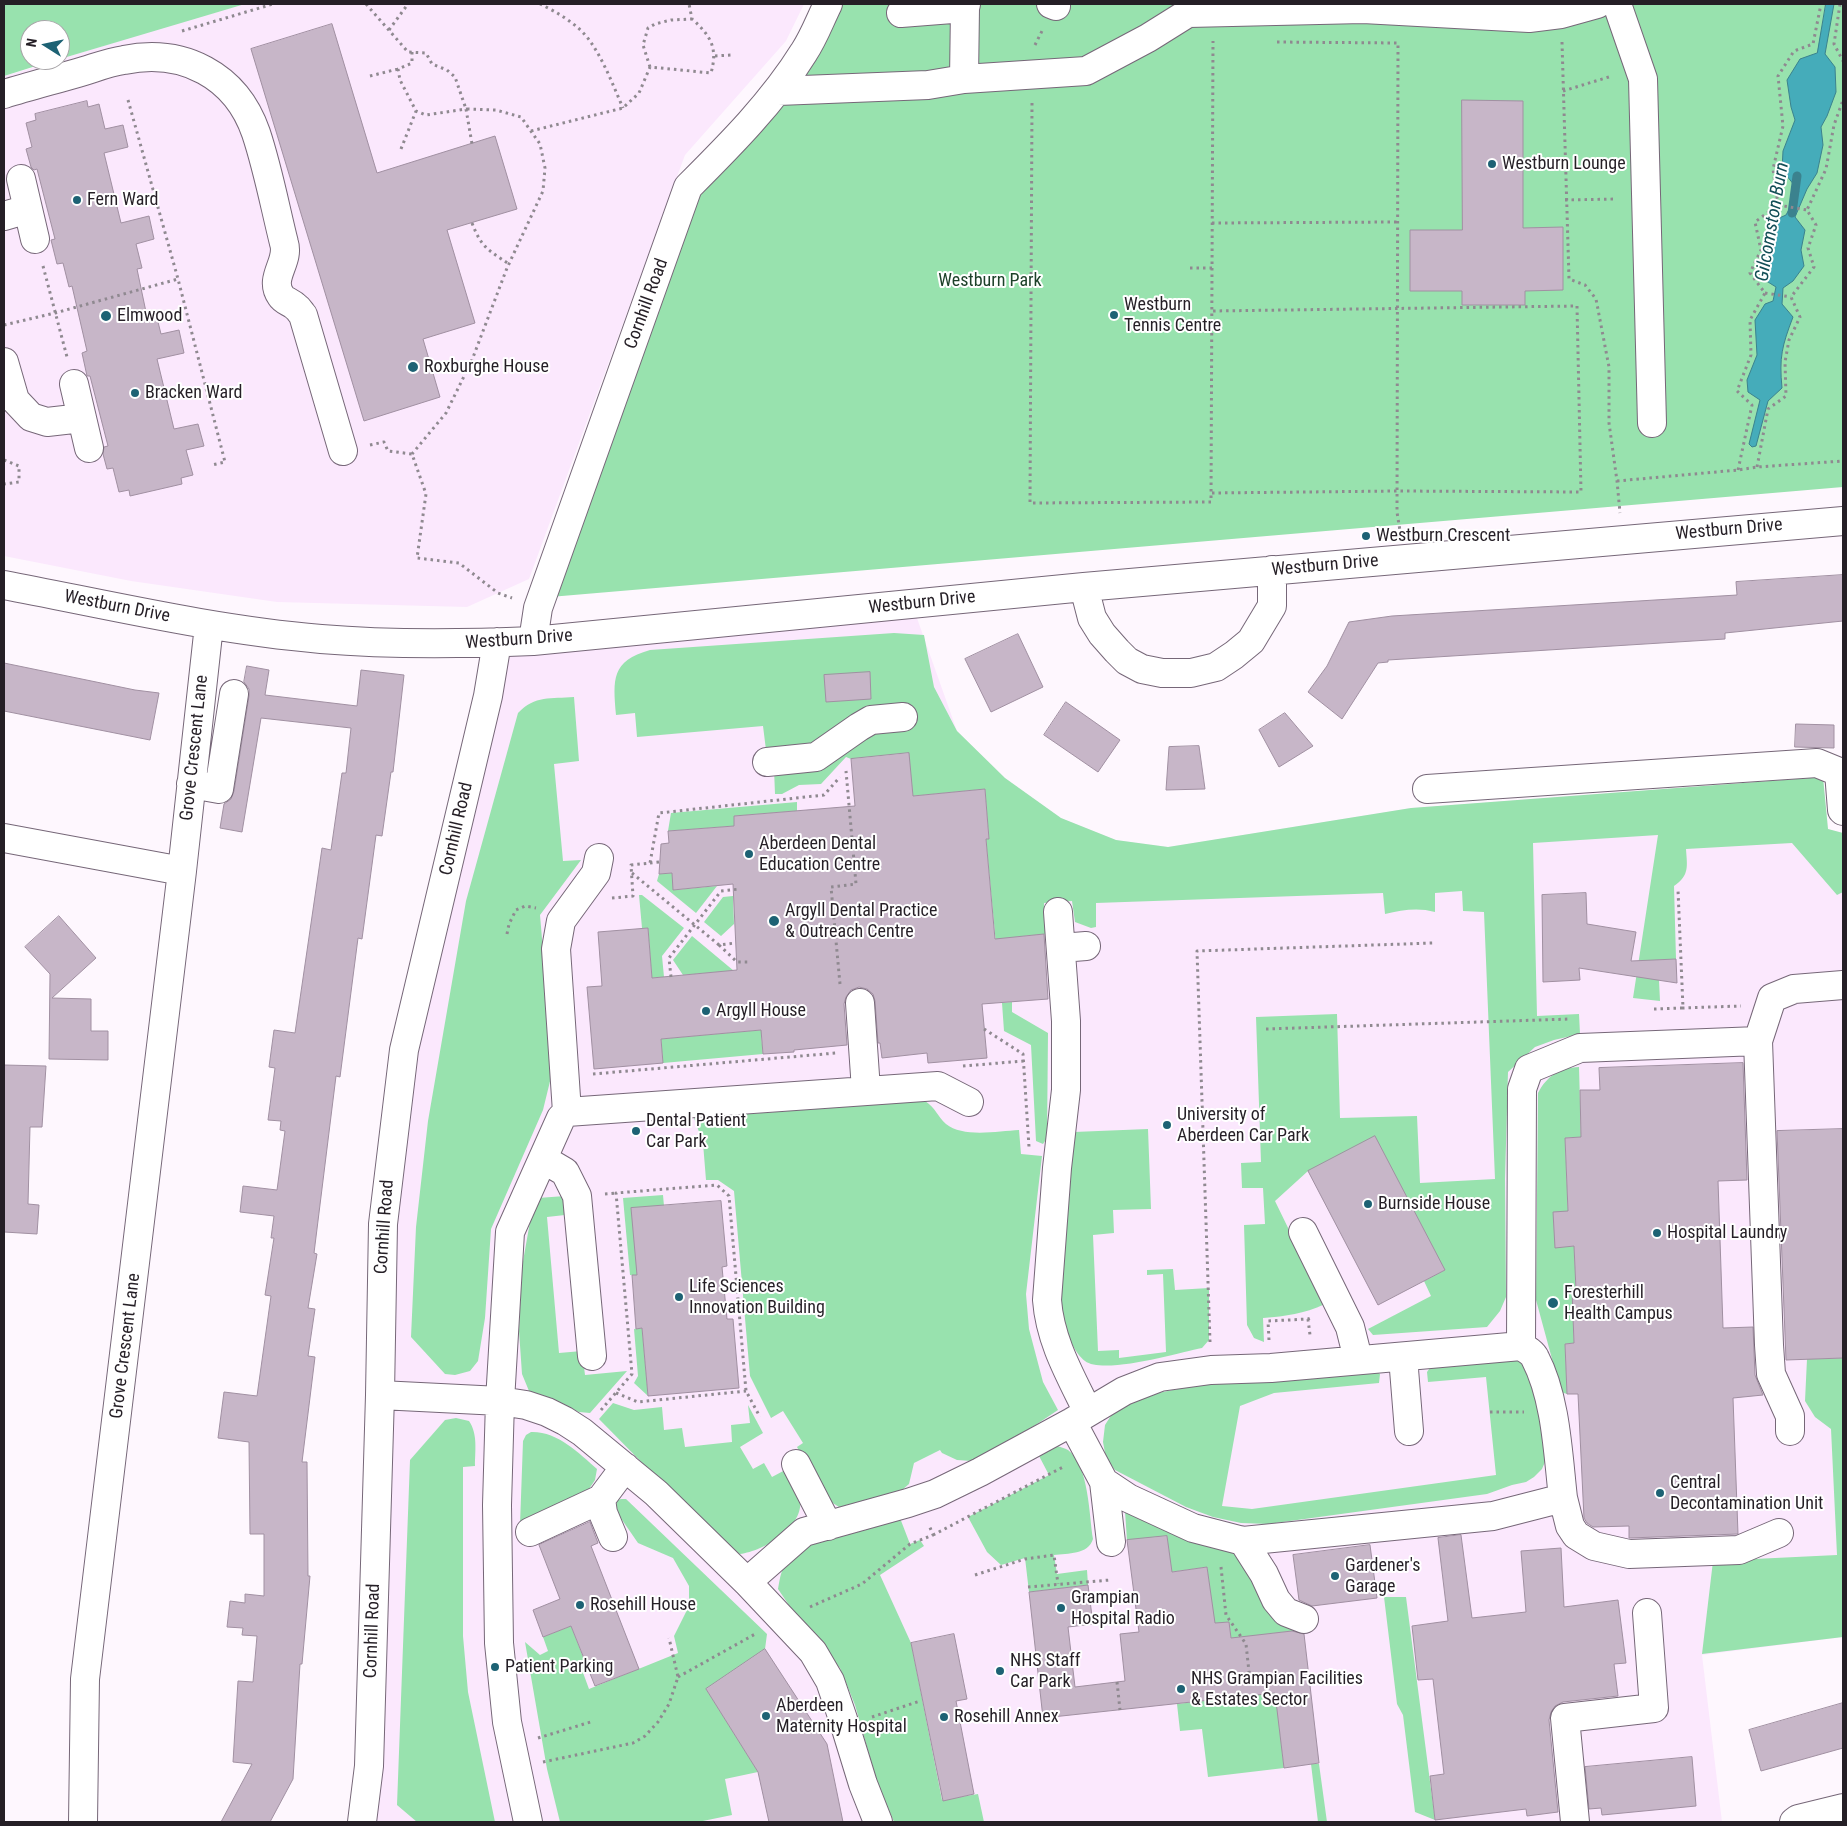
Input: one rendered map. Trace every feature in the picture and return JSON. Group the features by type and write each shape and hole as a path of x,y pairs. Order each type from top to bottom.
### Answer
{"street":[{"name":"Cornhill Road","path":"533,641 538,608 688,188 718,158 778,91 805,50 828,4"},
{"path":"778,91 928,85 964,79 1086,71 1148,38 1188,13 1363,9 1529,11 1561,14 1598,4"},
{"path":"1617,4 1643,79 1652,423"},
{"path":"901,13 966,6 964,79"},
{"path":"4,94 124,60 148,57 172,59 194,66 214,75 227,85 256,132 287,252 277,274 276,289 282,298 296,306 303,315 343,451"},
{"path":"20,179 16,212 35,239"},
{"path":"4,362 15,400 11,407 31,417 47,422 82,418"},
{"path":"74,384 89,448"},
{"name":"Westburn Drive","path":"4,585 209,625 320,639 420,644 533,641 1084,587 1843,521"},
{"path":"1084,587 1092,618 1102,634 1127,661 1142,669 1162,673 1191,673 1216,667 1234,656 1251,641 1272,606 1272,570"},
{"name":"Grove Crescent Lane","path":"83,1822 85,1679 182,871 209,625"},
{"name":"Cornhill Road","path":"362,1822 369,1766 383,1224 404,1050 488,696 497,642"},
{"path":"191,784 219,788 234,694"},
{"path":"767,762 816,757 871,720 903,717"},
{"path":"1427,789 1817,763 1839,772 1843,811"},
{"path":"4,838 182,871"},
{"path":"567,1112 556,949 561,922 596,873 599,858"},
{"path":"1058,912 1074,947 1066,1021 1066,1090 1047,1300 1049,1321 1080,1417 1089,1452 1104,1482 1111,1542"},
{"path":"1790,1431 1790,1416 1772,1374 1769,1345 1758,1041 1772,998 1794,989 1843,985"},
{"path":"850,998 866,1090"},
{"path":"1521,1346 1522,1088 1529,1068 1572,1051 1585,1048 1758,1041"},
{"path":"592,1356 577,1196 562,1168 561,1118 567,1112 938,1086 969,1102"},
{"path":"528,1822 507,1722 499,1643 497,1505 500,1401 510,1232 562,1168"},
{"path":"1303,1232 1350,1327 1358,1360"},
{"path":"747,1582 804,1532 919,1499 980,1472 1080,1417 1124,1390 1160,1377 1211,1370 1271,1368 1521,1346 1535,1356 1545,1383 1552,1413 1563,1498 1570,1526 1576,1535 1594,1546 1630,1554 1739,1550 1779,1533"},
{"path":"1403,1357 1409,1431"},
{"path":"380,1395 500,1401 526,1405 566,1421 656,1493 747,1582 813,1652 830,1681 863,1784 878,1822"},
{"path":"796,1464 828,1526"},
{"path":"530,1532 602,1499 625,1467"},
{"path":"1104,1482 1128,1498 1193,1528 1243,1541 1493,1516 1563,1498"},
{"path":"602,1499 602,1513 613,1537"},
{"path":"1243,1541 1264,1574 1276,1600 1286,1612 1304,1619"},
{"path":"1575,1822 1565,1718 1654,1708 1647,1613"},
{"path":"1794,1822 1798,1819 1843,1808"}],"path":[{"path":"172,59 178,32 273,4"},
{"path":"366,4 408,52 426,53 432,64 447,70 455,76 466,109 472,144"},
{"path":"389,30 408,4"},
{"path":"540,4 574,25 590,40 604,65 623,108"},
{"path":"550,9 554,4"},
{"path":"650,67 710,73 714,56 713,47 704,30 692,20 689,4"},
{"path":"1778,205 1773,169 1783,126 1778,76 1794,51 1813,44 1821,4"},
{"path":"1840,4 1834,44 1843,61"},
{"path":"1051,12 1035,46 1030,503 1212,502 1212,41 1222,41"},
{"path":"1561,14 1568,278 1585,285 1596,298 1609,367 1608,423 1617,481 1622,539"},
{"path":"531,131 623,108 639,93 650,67 643,44 648,28 670,20 692,20"},
{"path":"1271,42 1398,43 1397,512 1402,559"},
{"path":"370,76 398,70 412,63 412,52"},
{"path":"714,56 732,55"},
{"path":"398,70 400,80 416,111 426,115 466,109 496,110 521,118 540,144 545,168 543,191 509,264 472,360 446,413 412,454"},
{"path":"1562,91 1610,76 1643,79"},
{"path":"128,100 178,280 225,462 212,465"},
{"path":"1808,210 1826,169 1834,125 1843,100"},
{"path":"401,149 416,111"},
{"path":"1565,200 1646,198"},
{"path":"1791,296 1766,293 1750,273 1760,250 1755,222 1778,205 1808,210"},
{"path":"1791,296 1814,268 1808,248 1816,225 1808,210"},
{"path":"1212,223 1397,222"},
{"path":"472,223 478,239 490,251 509,264"},
{"path":"35,239 74,384"},
{"path":"1190,268 1212,268"},
{"path":"4,325 178,280"},
{"path":"1738,470 1752,405 1737,391 1751,354 1750,320 1766,293"},
{"path":"1757,467 1768,409 1786,396 1784,362 1790,340 1800,317 1791,296"},
{"path":"1212,311 1398,310 1577,306 1581,492 1212,493"},
{"path":"343,451 384,442 388,451 412,454"},
{"path":"412,454 426,494 417,558 459,563 498,593 538,608"},
{"path":"4,460 19,466 19,482 4,484"},
{"path":"1617,481 1843,460"},
{"path":"650,863 659,813 824,795 846,770 856,884 831,887 850,998"},
{"path":"608,899 633,896 631,865 660,862"},
{"path":"631,873 737,962 748,962"},
{"path":"671,977 669,958 694,925 721,891 740,889"},
{"path":"1678,890 1683,1008 1654,1009 1770,1006"},
{"path":"507,934 512,916 516,910 524,906 538,909 561,922"},
{"path":"719,945 735,943"},
{"path":"1211,1370 1197,951 1433,943"},
{"path":"1266,1029 1585,1019 1585,1048"},
{"path":"984,1029 1023,1054 1029,1151 1059,1154"},
{"path":"589,1074 837,1053"},
{"path":"612,1398 632,1374 616,1193 717,1185 729,1196 746,1391 760,1417"},
{"path":"1271,1368 1268,1321 1308,1319 1339,1306"},
{"path":"616,1393 638,1402 746,1391"},
{"path":"1490,1412 1552,1413"},
{"path":"678,1677 762,1630 862,1584 910,1544 933,1534 1089,1452"},
{"path":"919,1499 933,1534"},
{"path":"975,1576 1025,1559 1054,1555 1058,1584"},
{"path":"1221,1567 1226,1615 1246,1644 1249,1672 1261,1679"},
{"path":"1028,1588 1110,1580"},
{"path":"539,1763 633,1743 645,1736 658,1722 669,1704 678,1677 669,1638"},
{"path":"1117,1682 1120,1710"},
{"path":"845,1726 920,1702"},
{"path":"535,1739 594,1721"}],"shaded area":[{"name":"Roxburghe House","path":"245,4 804,4 786,41 685,155 529,579 467,607 277,602 131,581 4,556 4,76 25,70 70,70 70,56"},
{"path":"912,604 957,731 1005,778 1061,818 1116,840 1168,847 1411,808 1823,777 1828,829 1843,833 1843,1637 1702,1655 1722,1822 362,1822 404,1050 497,642"}],"green space":[{"path":"4,4 245,4 70,56 70,20 20,20 20,70 23,70 4,76"},
{"name":"Westburn Park","path":"842,4 1843,4 1843,487 550,597 696,196 815,55"},
{"path":"894,633 924,635 934,687 957,731 1005,778 1061,818 1116,840 1168,847 1411,808 1823,777 1828,829 1843,833 1843,892 1837,895 1792,843 1686,849 1687,865 1685,874 1674,886 1676,959 1658,960 1660,1001 1633,998 1658,835 1533,843 1537,1016 1579,1014 1580,1034 1535,1047 1508,1072 1505,1179 1506,1297 1500,1311 1487,1327 1373,1335 1368,1329 1431,1296 1424,1281 1445,1270 1308,1171 1275,1201 1325,1304 1295,1314 1263,1318 1264,1342 1254,1338 1247,1325 1244,1225 1265,1224 1263,1188 1242,1188 1241,1163 1261,1162 1256,1017 1337,1014 1340,1118 1417,1116 1420,1183 1495,1179 1484,912 1463,911 1462,891 1435,893 1435,912 1410,910 1385,914 1383,893 1096,903 1096,927 1091,928 1075,922 1072,901 1044,903 1047,934 1024,936 996,944 986,839 989,838 985,789 913,796 908,753 851,759 846,757 821,784 799,785 782,794 775,794 774,769 902,705 873,705 817,746 766,750 763,726 637,737 635,713 616,715 615,682 617,673 628,660 637,654 650,650"},
{"path":"574,697 579,761 554,764 563,861 581,860 540,915 553,1069 543,1110 491,1229 485,1318 478,1361 470,1371 455,1375 445,1374 411,1337 416,1227 428,1121 466,901 518,713 531,703 544,699"},
{"path":"797,802 797,811 734,816 734,826 668,831 671,813"},
{"path":"672,873 674,890 717,886 696,913 657,881 659,874"},
{"path":"639,895 642,895 684,928 662,956 664,977 652,978 648,928 642,928"},
{"path":"733,896 734,924 721,936 704,922 723,897"},
{"path":"692,936 734,971 683,975 673,960"},
{"path":"1012,1002 1012,1012 1048,1033 1047,1138 1043,1144 1036,1141 1031,1045 1004,1031 1002,1003"},
{"path":"783,1028 761,1035 763,1054 663,1063 661,1039"},
{"path":"1579,1067 1581,1137 1565,1138 1568,1211 1555,1247 1574,1246 1576,1290 1572,1291 1574,1343 1565,1344 1567,1394 1561,1392 1536,1300 1538,1093 1545,1082 1554,1074 1565,1069"},
{"path":"925,1101 932,1106 946,1124 962,1131 981,1133 1019,1130 1021,1154 1042,1156 1026,1294 1029,1329 1043,1382 1058,1410 1025,1432 972,1461 957,1460 942,1453 940,1450 914,1463 909,1484 902,1490 852,1507 839,1507 828,1500 820,1491 797,1447 803,1443 783,1411 771,1418 750,1376 734,1191 718,1180 706,1180 703,1143 694,1118"},
{"path":"1148,1129 1151,1209 1113,1210 1114,1233 1093,1235 1098,1351 1119,1350 1119,1358 1166,1352 1163,1274 1147,1275 1147,1270 1173,1269 1175,1290 1209,1288 1209,1340 1202,1348 1141,1362 1108,1366 1094,1365 1081,1358 1074,1347 1062,1323 1059,1308 1074,1132"},
{"path":"663,1195 664,1206 637,1275 630,1275 623,1198"},
{"path":"565,1196 565,1215 547,1217 559,1353 582,1351 585,1375 627,1371 590,1413 579,1412 551,1399 537,1396 529,1391 522,1374 519,1331 522,1267 531,1216 538,1198"},
{"path":"642,1328 648,1396 634,1383 638,1376 634,1329"},
{"path":"1843,1358 1843,1637 1702,1654 1713,1561 1837,1555 1831,1429 1815,1417 1805,1401 1807,1359"},
{"path":"1517,1359 1532,1370 1547,1457 1542,1469 1526,1482 1487,1494 1268,1524 1241,1523 1213,1517 1186,1507 1115,1470 1106,1458 1103,1442 1105,1425 1112,1414 1130,1402 1158,1393 1197,1385 1371,1368 1380,1374 1379,1383 1274,1393 1240,1406 1222,1506 1252,1509 1496,1475 1486,1377 1428,1382 1427,1372 1432,1365"},
{"path":"613,1403 634,1410 662,1407 664,1430 682,1428 685,1447 732,1442 731,1425 750,1423 748,1405 763,1433 740,1447 753,1469 764,1463 772,1477 787,1469 797,1487 800,1498 800,1509 790,1528 771,1543 750,1552 740,1554 728,1548 599,1419"},
{"path":"456,1418 469,1421 475,1437 475,1466 463,1467 463,1636 468,1692 495,1822 417,1822 397,1805 410,1460 445,1420"},
{"path":"531,1432 550,1435 559,1439 597,1469 595,1480 587,1492 520,1525 523,1441 526,1435"},
{"path":"1057,1446 1068,1450 1075,1457 1080,1467 1087,1491 1093,1539 1087,1548 1082,1551 1054,1555 1057,1574 1087,1570 1088,1585 1029,1592 1025,1558 1001,1565 987,1552 968,1517 1049,1475 1038,1454"},
{"path":"626,1499 767,1634 765,1649 706,1689 758,1772 725,1779 732,1815 698,1822 560,1822 547,1769 525,1642 540,1655 548,1651 543,1637 571,1626 587,1667 582,1670 589,1689 678,1653 674,1636 689,1606 689,1586 673,1558 638,1543 618,1514 616,1501"},
{"path":"1125,1511 1181,1536 1235,1554 1303,1630 1268,1634 1233,1652 1229,1622 1176,1628 1210,1592 1207,1567 1171,1572 1167,1536 1127,1541"},
{"path":"900,1518 910,1544 920,1540 924,1546 880,1575 911,1643 942,1800 978,1794 984,1822 894,1822 877,1782 855,1705 840,1668 795,1614 778,1589 784,1567 796,1552 823,1540"},
{"path":"1384,1597 1406,1597 1435,1820 1415,1812 1403,1715 1397,1704"},
{"path":"1272,1662 1284,1768 1208,1777 1202,1729 1180,1731 1177,1704 1237,1697"},
{"path":"1311,1764 1319,1764 1327,1822 1318,1822"}],"water":[{"path":"1826,4 1834,4 1825,54 1835,67 1836,92 1821,127 1823,145 1817,173 1807,189 1795,217 1805,230 1801,250 1804,266 1793,281 1783,288 1782,304 1793,317 1782,352 1782,388 1768,401 1756,446 1752,447 1749,444 1760,400 1748,392 1747,380 1757,355 1755,320 1765,304 1773,301 1776,287 1760,277 1759,265 1768,254 1764,235 1775,220 1786,215 1799,191 1782,170 1783,151 1795,120 1787,80 1800,59 1817,53"}],"building":[{"name":"Roxburghe House","path":"332,24 377,173 495,136 517,209 447,230 475,323 423,339 440,397 364,421 251,49"},
{"name":"Westburn Lounge","path":"1462,100 1523,101 1523,228 1563,227 1563,290 1525,291 1525,305 1462,305 1462,291 1410,291 1410,230 1462,230"},
{"path":"87,101 88,107 99,104 105,129 123,125 128,147 104,153 121,223 149,216 154,239 136,244 142,268 137,269 146,312 155,310 161,334 179,330 184,353 157,359 174,429 198,424 204,446 186,450 193,475 181,478 182,484 130,496 129,490 119,492 113,468 107,469 103,454 104,447 108,446 90,376 87,376 82,353 87,351 72,286 69,287 63,263 57,264 51,240 55,239 37,169 34,170 31,167 26,149 32,147 26,123 36,120 35,114"},
{"path":"1843,575 1843,621 1725,633 1725,639 1388,660 1388,662 1378,663 1342,719 1308,692 1327,666 1349,622 1392,616 1737,595 1736,582"},
{"path":"1018,634 1043,687 991,712 965,659"},
{"path":"4,663 135,690 159,693 150,740 4,711"},
{"path":"247,666 269,670 265,695 357,706 361,670 404,675 393,772 391,772 382,836 376,835 362,939 358,938 340,1077 336,1076 314,1253 317,1254 308,1308 315,1309 308,1356 315,1357 302,1462 307,1462 308,1576 310,1576 302,1664 300,1664 293,1779 270,1822 221,1822 252,1764 233,1762 238,1681 253,1682 257,1636 242,1635 243,1628 227,1627 230,1601 245,1603 245,1594 264,1596 264,1534 250,1534 249,1442 218,1438 224,1392 257,1396 271,1296 265,1295 274,1238 271,1238 274,1216 240,1212 243,1186 277,1190 285,1131 280,1130 281,1121 268,1120 275,1068 269,1067 274,1030 295,1033 322,848 331,850 342,773 346,773 351,728 261,718 242,832 220,828 224,804 231,799 234,791 249,696 249,689 244,682"},
{"path":"870,672 871,699 826,702 824,675"},
{"path":"1066,702 1120,740 1098,772 1044,735"},
{"path":"1285,713 1313,746 1279,767 1259,730"},
{"path":"1796,724 1834,725 1834,748 1795,747"},
{"path":"1199,746 1205,789 1166,790 1169,747"},
{"path":"909,753 913,796 985,789 989,839 986,839 995,939 1044,934 1048,999 982,1004 987,1058 928,1063 927,1053 882,1058 880,1043 878,1043 873,994 867,989 859,987 851,990 844,1004 847,1045 763,1054 761,1030 661,1039 663,1063 594,1069 587,987 602,986 598,932 648,928 652,978 737,970 733,884 673,890 672,873 659,874 661,844 669,843 668,831 734,826 734,816 855,806 851,759"},
{"path":"1586,893 1587,924 1636,932 1631,961 1676,959 1677,983 1579,968 1580,980 1543,982 1542,895"},
{"path":"59,916 96,958 52,998 91,999 91,1031 108,1031 108,1060 49,1059 50,974 25,947"},
{"name":"Hospital Laundry","path":"1743,1063 1747,1180 1718,1181 1723,1328 1753,1327 1755,1375 1763,1395 1733,1398 1738,1534 1629,1538 1629,1526 1593,1527 1584,1518 1578,1394 1567,1394 1565,1344 1574,1343 1572,1290 1576,1290 1574,1246 1555,1248 1553,1212 1568,1211 1565,1138 1581,1137 1580,1090 1600,1090 1599,1068"},
{"path":"4,1065 46,1066 42,1127 30,1127 28,1204 39,1205 37,1234 4,1232"},
{"path":"1843,1129 1843,1358 1786,1360 1777,1131"},
{"name":"Burnside House","path":"1375,1136 1445,1270 1378,1305 1308,1171"},
{"name":"Life Sciences Innovation Building","path":"721,1201 727,1266 722,1267 727,1319 733,1319 739,1388 648,1396 642,1328 636,1329 632,1275 637,1275 631,1208"},
{"name":"Rosehill House","path":"590,1522 598,1543 591,1546 639,1669 595,1686 571,1626 543,1637 533,1610 560,1599 539,1545"},
{"path":"1461,1535 1472,1618 1526,1612 1521,1551 1561,1548 1564,1607 1618,1600 1626,1663 1614,1664 1618,1696 1563,1702 1555,1706 1551,1712 1549,1720 1558,1812 1527,1816 1526,1809 1435,1820 1430,1776 1444,1774 1433,1679 1418,1680 1412,1626 1448,1621 1438,1538"},
{"path":"1167,1536 1172,1572 1207,1567 1215,1623 1229,1622 1231,1638 1292,1631 1304,1634 1319,1763 1284,1768 1275,1693 1043,1718 1029,1592 1088,1585 1093,1624 1068,1627 1075,1687 1125,1681 1120,1634 1139,1632 1127,1540"},
{"name":"Gardener's Garage","path":"1370,1545 1377,1598 1312,1606 1299,1600 1293,1555"},
{"name":"Rosehill Annex","path":"954,1634 967,1699 956,1701 974,1794 943,1801 911,1643"},
{"name":"Aberdeen Maternity Hospital","path":"765,1649 827,1744 843,1822 769,1822 758,1772 706,1689"},
{"path":"1843,1703 1843,1748 1761,1771 1749,1730"},
{"path":"1692,1757 1696,1806 1602,1815 1601,1808 1589,1809 1585,1767"}],"waterway":[{"name":"Gilcomston Burn","path":"1792,213 1797,176"}],"place":[{"name":"Westburn Lounge","path":"1492,164"},
{"name":"Fern Ward","path":"77,200"},
{"name":"Westburn Tennis Centre","path":"1114,315"},
{"name":"Elmwood","path":"106,316"},
{"name":"Roxburghe House","path":"413,367"},
{"name":"Bracken Ward","path":"135,393"},
{"name":"Westburn Crescent","path":"1366,536"},
{"name":"Aberdeen Dental Education Centre","path":"749,854"},
{"name":"Argyll Dental Practice & Outreach Centre","path":"774,921"},
{"name":"Argyll House","path":"706,1011"},
{"name":"University of Aberdeen Car Park","path":"1167,1125"},
{"name":"Dental Patient Car Park","path":"636,1131"},
{"name":"Burnside House","path":"1368,1204"},
{"name":"Hospital Laundry","path":"1657,1233"},
{"name":"Life Sciences Innovation Building","path":"679,1297"},
{"name":"Foresterhill Health Campus","path":"1553,1303"},
{"name":"Central Decontamination Unit","path":"1660,1493"},
{"name":"Gardener's Garage","path":"1335,1576"},
{"name":"Rosehill House","path":"580,1605"},
{"name":"Grampian Hospital Radio","path":"1061,1608"},
{"name":"Patient Parking","path":"495,1667"},
{"name":"NHS Staff Car Park","path":"1000,1671"},
{"name":"NHS Grampian Facilities & Estates Sector","path":"1181,1689"},
{"name":"Aberdeen Maternity Hospital","path":"766,1716"},
{"name":"Rosehill Annex","path":"944,1717"}]}
